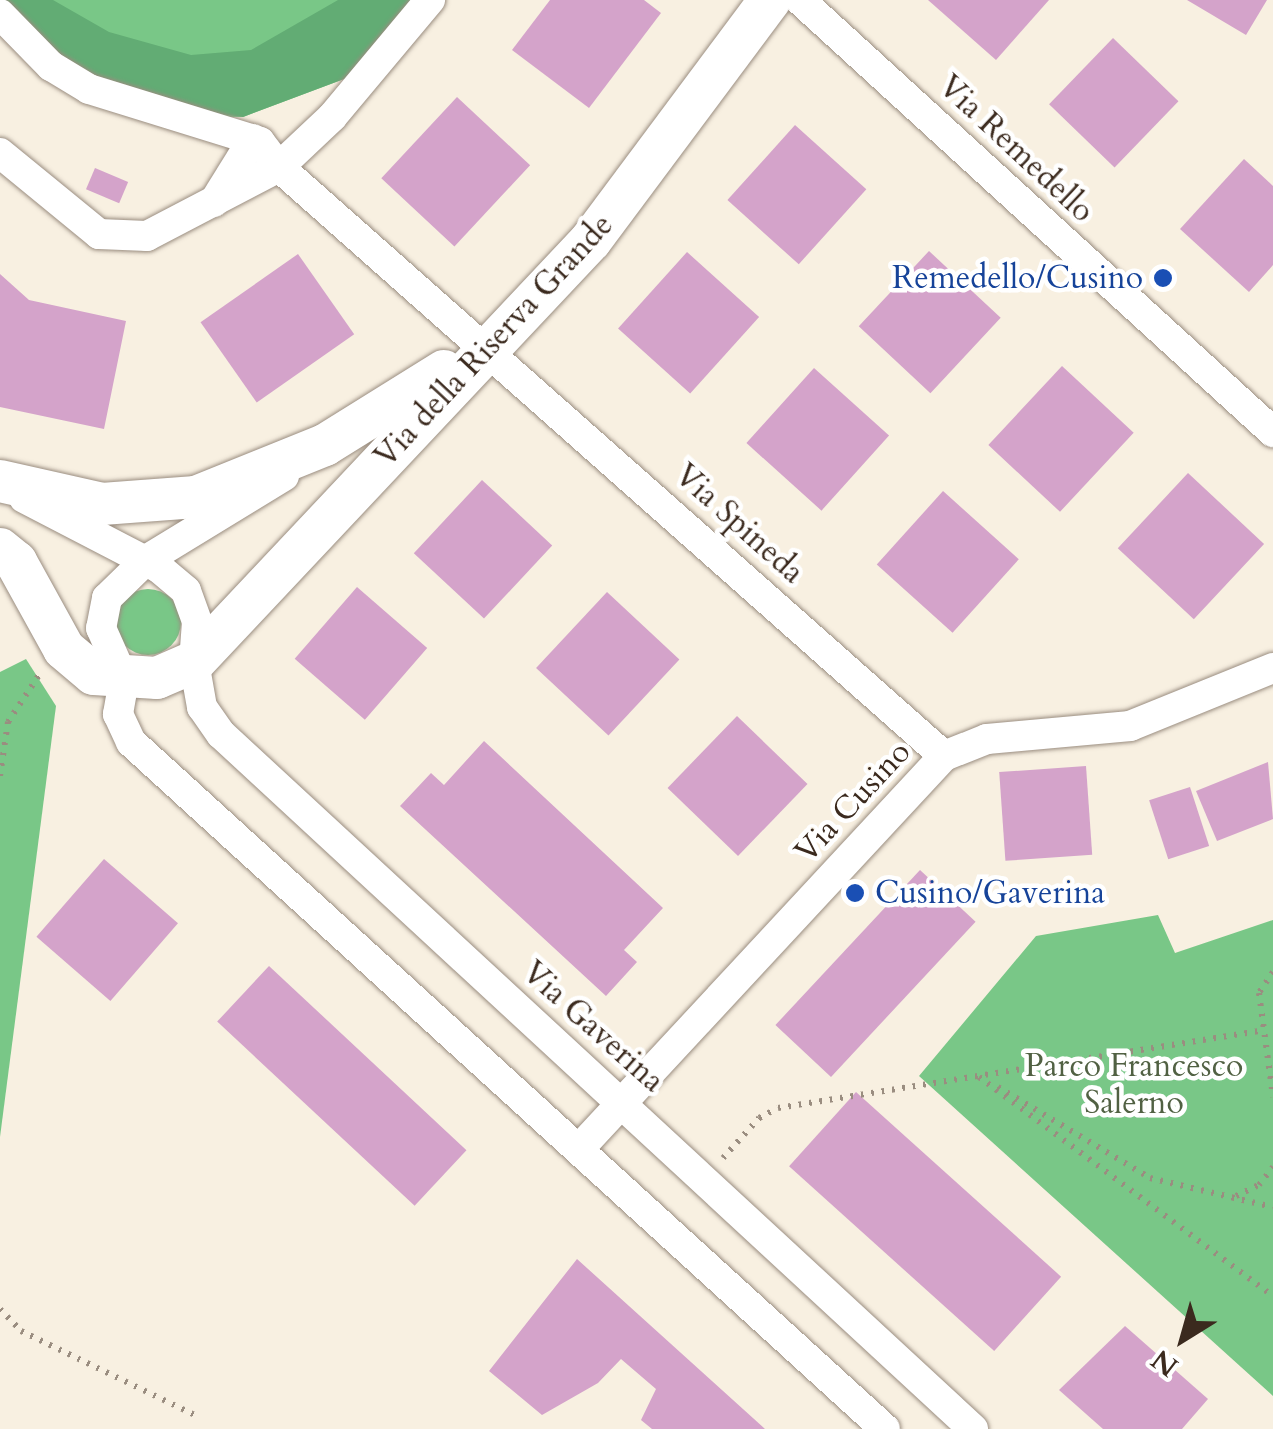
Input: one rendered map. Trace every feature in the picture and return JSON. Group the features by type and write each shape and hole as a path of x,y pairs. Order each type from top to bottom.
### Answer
{"street":[{"path":"0,153 83,225 114,238 147,236 213,205 279,167 332,117 430,0"},
{"name":"Via della Riserva Grande","path":"194,662 638,184 772,2"},
{"name":"Via Remedello","path":"772,2 1273,432"},
{"path":"0,14 51,66 88,89 253,139 213,205"},
{"name":"Via Spineda","path":"253,139 279,167 487,345 944,756"},
{"path":"487,345 326,445 217,521 145,561 102,610 103,640 124,680 120,722 148,760 886,1429"},
{"path":"0,482 102,504 169,503 223,489 326,445"},
{"path":"0,482 170,576 192,602 194,662 168,676 124,680 94,674 64,649 16,562 0,549"},
{"name":"Via Gaverina","path":"194,662 202,707 221,734 623,1101 973,1429"},
{"name":"Via Cusino","path":"579,1149 944,756 987,740 1130,726 1273,668"}],"path":[{"path":"0,776 8,722 36,678 64,649"},
{"path":"1273,972 1259,993 1273,1097"},
{"path":"706,1178 767,1112 1264,1030"},
{"path":"978,1076 1150,1178 1273,1208"},
{"path":"978,1076 1273,1296"},
{"path":"1236,1196 1259,1185 1273,1167"},
{"path":"0,1309 22,1331 196,1416"}],"green space":[{"path":"0,0 418,0 352,76 243,117 225,117"},
{"path":"0,0 53,0 109,32 191,55 251,50 338,0 418,0 352,76 243,117 89,97"},
{"path":"148,589 161,591 171,599 179,609 179,635 171,645 161,653 148,655 135,653 125,645 117,635 115,622 117,609 125,599 135,591"},
{"path":"26,659 56,706 0,1137 0,672"},
{"name":"Parco Francesco Salerno","path":"1158,915 1175,953 1273,920 1273,1396 919,1076 1036,936"}],"building":[{"path":"550,0 644,0 661,13 589,108 512,50"},
{"path":"928,0 1049,0 996,60"},
{"path":"1187,0 1267,0 1246,35"},
{"path":"1113,38 1178,101 1115,167 1049,104"},
{"path":"457,97 530,165 454,246 381,178"},
{"path":"795,125 866,189 799,264 727,200"},
{"path":"1244,159 1273,186 1273,265 1249,292 1180,229"},
{"path":"95,168 128,182 119,203 86,189"},
{"path":"929,251 1001,318 930,393 859,326"},
{"path":"687,252 759,317 690,393 618,329"},
{"path":"298,254 354,334 257,403 201,322"},
{"path":"0,274 29,300 126,321 104,429 0,407"},
{"path":"1062,366 1134,433 1060,512 988,445"},
{"path":"814,368 889,436 821,511 746,443"},
{"path":"1188,473 1264,544 1194,619 1118,548"},
{"path":"482,480 552,545 484,619 414,553"},
{"path":"943,491 1019,559 953,633 877,565"},
{"path":"357,587 427,648 365,720 295,659"},
{"path":"607,592 679,660 608,736 536,668"},
{"path":"737,716 807,784 738,856 668,788"},
{"path":"484,741 663,908 624,950 637,962 606,996 400,806 431,773 444,785"},
{"path":"1268,762 1273,819 1217,841 1196,791"},
{"path":"1086,766 1092,855 1005,861 999,772"},
{"path":"1190,787 1209,846 1168,859 1149,800"},
{"path":"104,859 178,923 110,1001 36,937"},
{"path":"920,870 976,922 831,1077 775,1025"},
{"path":"269,966 466,1150 415,1206 217,1022"},
{"path":"856,1092 1061,1277 994,1351 789,1166"},
{"path":"577,1259 765,1429 652,1429 641,1420 656,1389 621,1359 598,1383 542,1415 489,1371"},
{"path":"1125,1326 1208,1399 1182,1429 1103,1429 1059,1390"}],"place":[{"name":"Remedello/Cusino","path":"1163,278"},
{"name":"Cusino/Gaverina","path":"855,893"}]}
